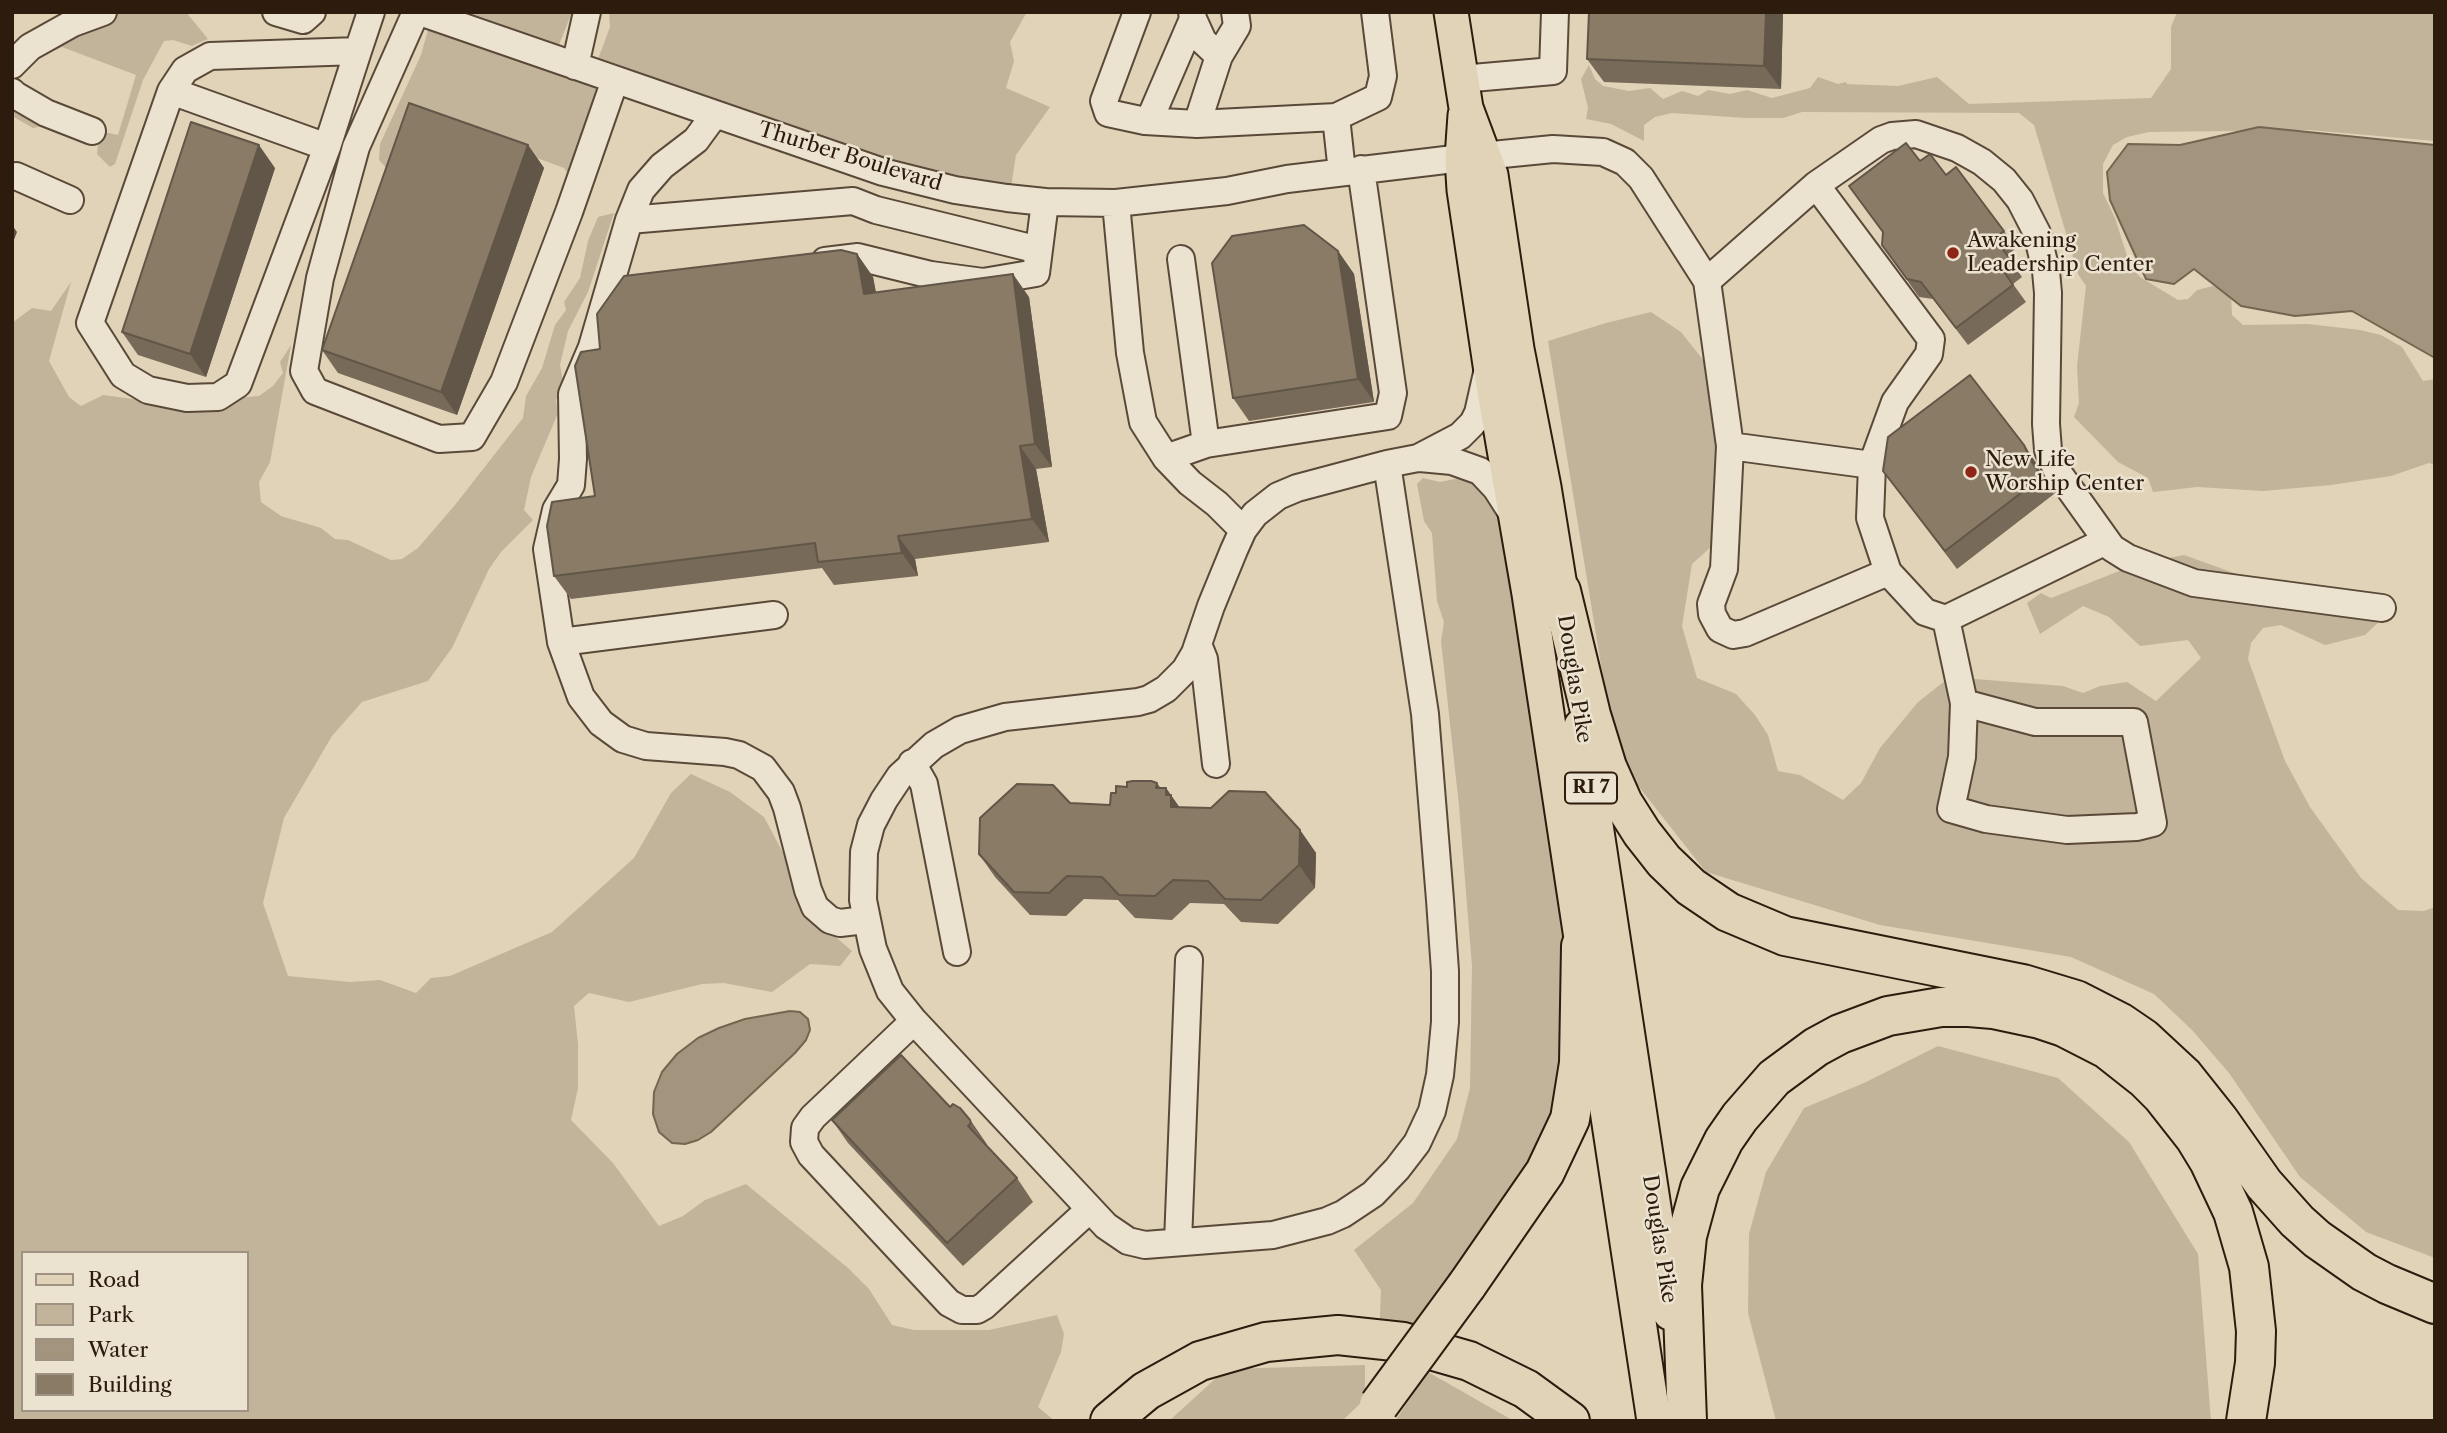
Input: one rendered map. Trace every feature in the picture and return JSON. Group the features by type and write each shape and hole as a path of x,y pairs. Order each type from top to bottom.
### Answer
{"highway":[{"path":"1561,591 1606,767 1623,803 1642,832 1664,861 1691,887 1728,912 1784,936 2023,984 2076,1000 2121,1023 2143,1038 2184,1076 2264,1184 2317,1239 2364,1272 2396,1289 2435,1304"},
{"path":"1373,1413 1467,1285 1545,1172 1570,1119 1579,1063 1581,946"},
{"path":"1687,1421 1682,1285 1687,1236 1700,1188 1724,1140 1774,1078 1816,1047 1840,1034 1888,1016 1941,1007 1993,1009 2040,1019 2064,1027 2107,1049 2162,1096 2195,1138 2218,1178 2233,1212 2249,1267 2256,1331 2255,1363 2246,1421"},
{"path":"1110,1421 1146,1391 1200,1361 1266,1342 1338,1335 1403,1342 1469,1361 1526,1389 1570,1421"}],"main road":[{"name":"Douglas Pike","path":"1451,12 1474,157 1494,194 1517,349 1544,487 1687,1421"},
{"name":"Douglas Pike","path":"1474,157 1464,190 1518,525 1654,1421"}],"street":[{"path":"12,65 30,47 73,23 103,12"},
{"path":"276,12 303,20 312,12"},
{"path":"358,51 211,56 186,70 171,91 90,323 123,375 148,390 187,398 218,397 238,384 327,148 371,12"},
{"path":"418,12 356,147 320,278 304,371 315,391 439,439 472,438 504,382 569,212 615,80"},
{"name":"Thurber Boulevard","path":"418,12 452,18 575,66 884,172 955,190 1045,202 1116,202 1227,191 1352,171 1474,157"},
{"path":"575,66 587,12"},
{"path":"1137,12 1104,101 1108,113 1149,121 1197,124 1336,117 1378,97 1383,76 1375,12"},
{"path":"1197,124 1219,56 1237,26 1235,12"},
{"path":"1464,94 1553,71 1555,12"},
{"path":"1149,121 1193,16"},
{"path":"1193,16 1203,41 1219,56"},
{"path":"171,91 327,148"},
{"path":"12,92 46,113 92,131"},
{"path":"715,114 696,140 662,166 641,190 629,220 592,347 572,394 571,485 556,510 547,549 561,642 581,697 612,733 646,746 732,753 763,768 777,785 787,808 808,890 815,907 830,920 840,923 865,920"},
{"path":"1166,457 1206,444 1388,416 1393,393 1352,171 1336,117"},
{"path":"1707,281 1816,184 1856,156 1892,136 1916,134 1972,155 2013,189 2037,233 2046,271 2046,436 2052,462 2106,541 2128,558 2194,583 2382,608"},
{"path":"1474,157 1553,149 1589,150 1615,156 1633,169 1648,189 1707,281 1730,446 1724,569 1712,604 1712,614 1720,629 1733,635 1745,633 1888,572"},
{"path":"14,178 70,200"},
{"path":"1816,184 1931,339 1929,354 1895,402 1872,465 1870,518 1888,572 1925,612 1946,619 2106,541"},
{"path":"629,220 853,201 1037,261"},
{"path":"1037,261 1045,202"},
{"path":"1116,202 1130,353 1143,422 1166,457 1190,483 1217,504 1243,530"},
{"path":"803,263 858,257 931,275 983,282 1037,261"},
{"path":"1181,259 1206,444"},
{"path":"611,284 638,281"},
{"path":"1418,458 1460,436 1473,423 1485,387 1488,351"},
{"path":"1730,446 1872,465"},
{"path":"1387,464 1425,714 1432,780 1446,997 1443,1049 1436,1095 1425,1127 1408,1156 1374,1194 1343,1214 1292,1231 1145,1245 1128,1241 1112,1232 914,1021 885,981 865,920 862,879 867,838 884,800 912,763 947,737 975,724 1149,699 1166,690 1191,662 1243,530 1261,508 1287,492 1387,464 1418,458 1452,461 1480,471 1496,488 1518,525"},
{"path":"561,642 774,615"},
{"path":"1946,619 1964,703 1962,757 1951,809 1986,819 2067,830 2137,827 2153,823 2134,722 2035,722 1964,703"},
{"path":"1198,644 1204,659 1216,764"},
{"path":"912,763 924,783 957,952"},
{"path":"1178,1242 1189,960"},
{"path":"914,1021 813,1117 805,1128 804,1142 811,1155 949,1303 962,1310 977,1310 984,1306 1090,1209"}],"green space":[{"path":"77,12 186,12 208,39 192,46 173,40 164,41 143,80 115,164 110,167 97,154 98,145 92,140 48,125 33,128 12,116 12,102 44,119 118,135 136,75 62,47 38,58 33,48"},
{"path":"461,12 572,12 555,55 595,67 610,27 609,12 1027,12 1010,42 1014,61 1006,88 1050,107 1016,155 1010,194 983,192 616,78 572,179 564,168 442,123 400,183 379,160 380,144 421,55 432,15"},
{"path":"2177,12 2435,12 2435,141 2309,130 2149,132 2127,137 2113,145 2103,164 2103,193 2115,218 2130,265 2140,277 2178,300 2188,299 2197,290 2213,286 2231,296 2232,315 2243,325 2308,324 2360,330 2381,335 2402,347 2423,381 2435,379 2435,465 2429,463 2391,476 2331,485 2263,491 2197,487 2153,492 2148,478 2118,462 2074,417 2079,403 2077,366 2086,286 2078,274 2034,125 2019,113 1802,112 1783,118 1746,118 1672,113 1655,117 1644,125 1644,141 1611,124 1586,119 1588,108 1581,79 1589,65 1595,79 1603,86 1629,91 1650,88 1663,99 1682,91 1698,96 1708,90 1730,94 1747,90 1772,98 1810,88 1818,77 1838,84 1846,82 1898,86 1937,77 1969,104 2151,98 2171,69 2171,27"},
{"path":"614,213 588,292 568,331 560,365 563,381 556,401 558,413 531,477 524,510 533,520 501,552 489,569 452,648 428,681 362,702 332,736 284,818 263,903 288,976 350,982 380,980 416,993 431,978 450,976 552,932 634,858 671,793 691,774 730,792 764,817 791,868 808,913 852,951 840,966 810,964 772,992 724,983 702,984 629,1002 589,993 574,1006 578,1044 578,1088 571,1120 613,1163 659,1226 683,1216 705,1200 746,1184 848,1268 869,1289 892,1325 914,1330 989,1330 1057,1315 1064,1334 1061,1352 1038,1407 1055,1421 12,1421 12,323 32,308 51,311 71,282 49,361 69,397 81,406 103,395 171,404 259,396 273,386 283,373 280,362 291,345 270,462 259,482 261,502 281,516 321,528 335,539 348,540 391,560 402,559 418,548 455,505 523,418 526,396 542,368 555,325 566,310 564,302 580,278 588,241 598,217"},
{"path":"1651,312 1681,332 1708,366 1718,385 1721,538 1692,564 1682,626 1697,678 1736,694 1755,715 1768,735 1778,771 1800,775 1843,800 1861,783 1880,748 1918,702 1950,677 2063,686 2083,693 2100,686 2127,682 2156,701 2201,658 2188,640 2140,646 2109,617 2083,606 2040,634 2027,603 2041,593 2051,598 2137,564 2184,555 2298,596 2387,614 2365,635 2325,645 2281,625 2263,628 2251,643 2248,659 2285,761 2310,807 2361,878 2398,910 2424,911 2435,907 2435,1258 2366,1232 2300,1177 2229,1073 2192,1030 2154,994 2071,957 1880,925 1706,872 1628,773 1608,708 1548,341"},
{"path":"1495,471 1575,1007 1570,1104 1419,1346 1379,1339 1381,1290 1354,1250 1413,1203 1457,1139 1470,1088 1472,966 1459,806 1441,641 1444,622 1437,601 1432,533 1424,521 1417,484 1423,478 1440,482"},
{"path":"1938,1046 2058,1078 2129,1142 2198,1254 2211,1421 1776,1421 1748,1313 1749,1234 1766,1172 1804,1108 1864,1083"},
{"path":"1365,1365 1365,1399 1342,1421 1169,1421 1226,1369"},
{"path":"1428,1372 1514,1421 1395,1421"}],"water":[{"path":"2259,127 2435,145 2435,358 2352,311 2295,316 2241,306 2194,269 2174,284 2146,279 2110,200 2107,172 2128,144 2180,145"},
{"path":"790,1011 800,1012 808,1019 810,1030 806,1040 711,1132 685,1144 672,1143 659,1132 653,1114 654,1092 662,1072 677,1054 698,1038 719,1028 745,1019"}],"building":[{"path":"1589,12 1766,12 1764,66 1587,59"},
{"path":"409,103 528,145 441,392 322,350"},
{"path":"191,122 259,145 190,354 122,332"},
{"name":"Awakening Leadership Center","path":"1906,143 1920,161 1930,154 1946,175 1956,167 2004,231 1994,238 2010,259 2000,266 2013,285 1956,328 1921,282 1907,279 1882,245 1883,232 1849,186"},
{"path":"1304,225 1338,251 1358,379 1233,398 1212,263 1232,236"},
{"path":"841,250 857,254 864,294 1013,274 1035,444 1020,446 1032,519 898,536 902,553 818,562 815,543 554,576 547,526 552,502 595,496 575,366 581,352 600,349 597,314 624,276"},
{"name":"New Life Worship Center","path":"1970,375 2024,445 2042,477 1945,551 1883,471 1888,437"},
{"path":"1151,781 1157,783 1156,788 1166,788 1166,795 1171,795 1171,807 1211,808 1229,791 1265,792 1300,830 1299,865 1261,900 1225,899 1208,881 1173,880 1155,896 1119,895 1102,877 1067,876 1049,893 1014,892 979,854 980,818 1017,784 1053,785 1070,803 1110,805 1111,793 1116,793 1116,786 1127,787 1127,782"},
{"path":"901,1055 950,1107 953,1104 960,1108 970,1120 968,1126 1017,1178 947,1243 832,1120"}],"place":[{"name":"Awakening Leadership Center","path":"1953,253"},
{"name":"New Life Worship Center","path":"1971,472"}]}
